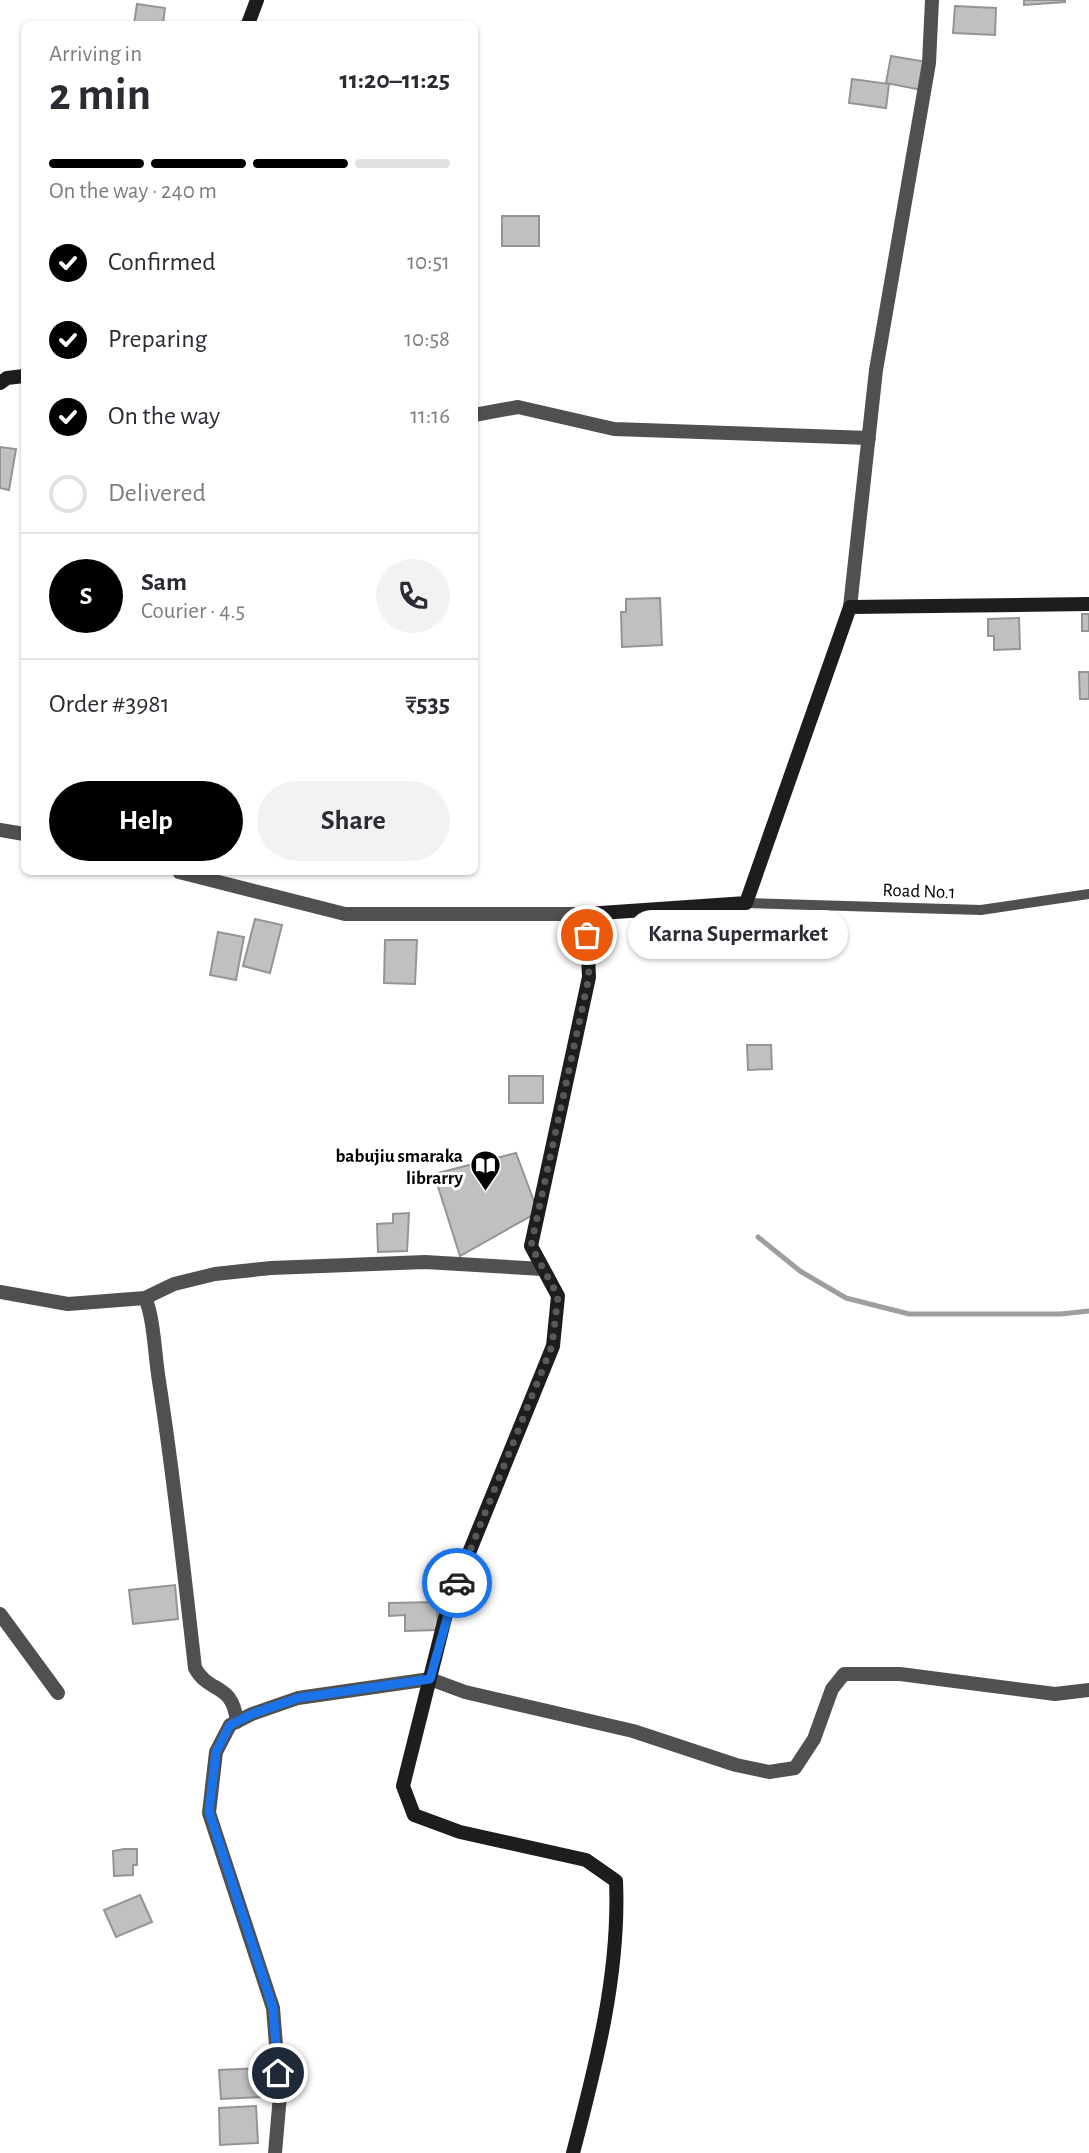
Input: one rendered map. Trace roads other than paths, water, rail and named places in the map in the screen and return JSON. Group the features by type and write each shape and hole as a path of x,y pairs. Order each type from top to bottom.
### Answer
{"main road":[{"path":"249,21 257,0"},
{"path":"0,383 7,378 21,376"},
{"path":"573,2153 594,2073 618,1927 615,1881 586,1860 460,1832 414,1815 403,1786 449,1602 552,1346 558,1296 531,1246 589,977 586,914 746,903 850,607 1089,604"}],"street":[{"path":"850,607 876,370 929,63 932,0"},
{"path":"478,414 517,407 614,429 869,438"},
{"path":"0,830 21,834"},
{"path":"190,875 345,914 586,914"},
{"path":"0,1292 68,1304 145,1298 174,1284 215,1274 296,1267 425,1262 543,1269"},
{"path":"145,1298 150,1307 152,1341 178,1502 195,1668 202,1679 223,1689 235,1705 237,1722"},
{"path":"0,1615 58,1693"},
{"path":"275,2153 280,2095 273,2008 209,1812 216,1752 230,1725 298,1698 430,1679 465,1692 633,1731 736,1765 769,1772 795,1768 814,1739 832,1689 844,1674 900,1674 1055,1693 1089,1690"}],"lane":[{"name":"Road No.1","path":"746,903 981,910 1089,894"}],"waterway":[{"path":"758,1237 800,1271 846,1298 909,1314 1061,1314 1089,1311"}],"place":[{"name":"Karna Supermarket","path":"587,935"},
{"name":"babujiu smaraka librarry","path":"486,1193"}]}
